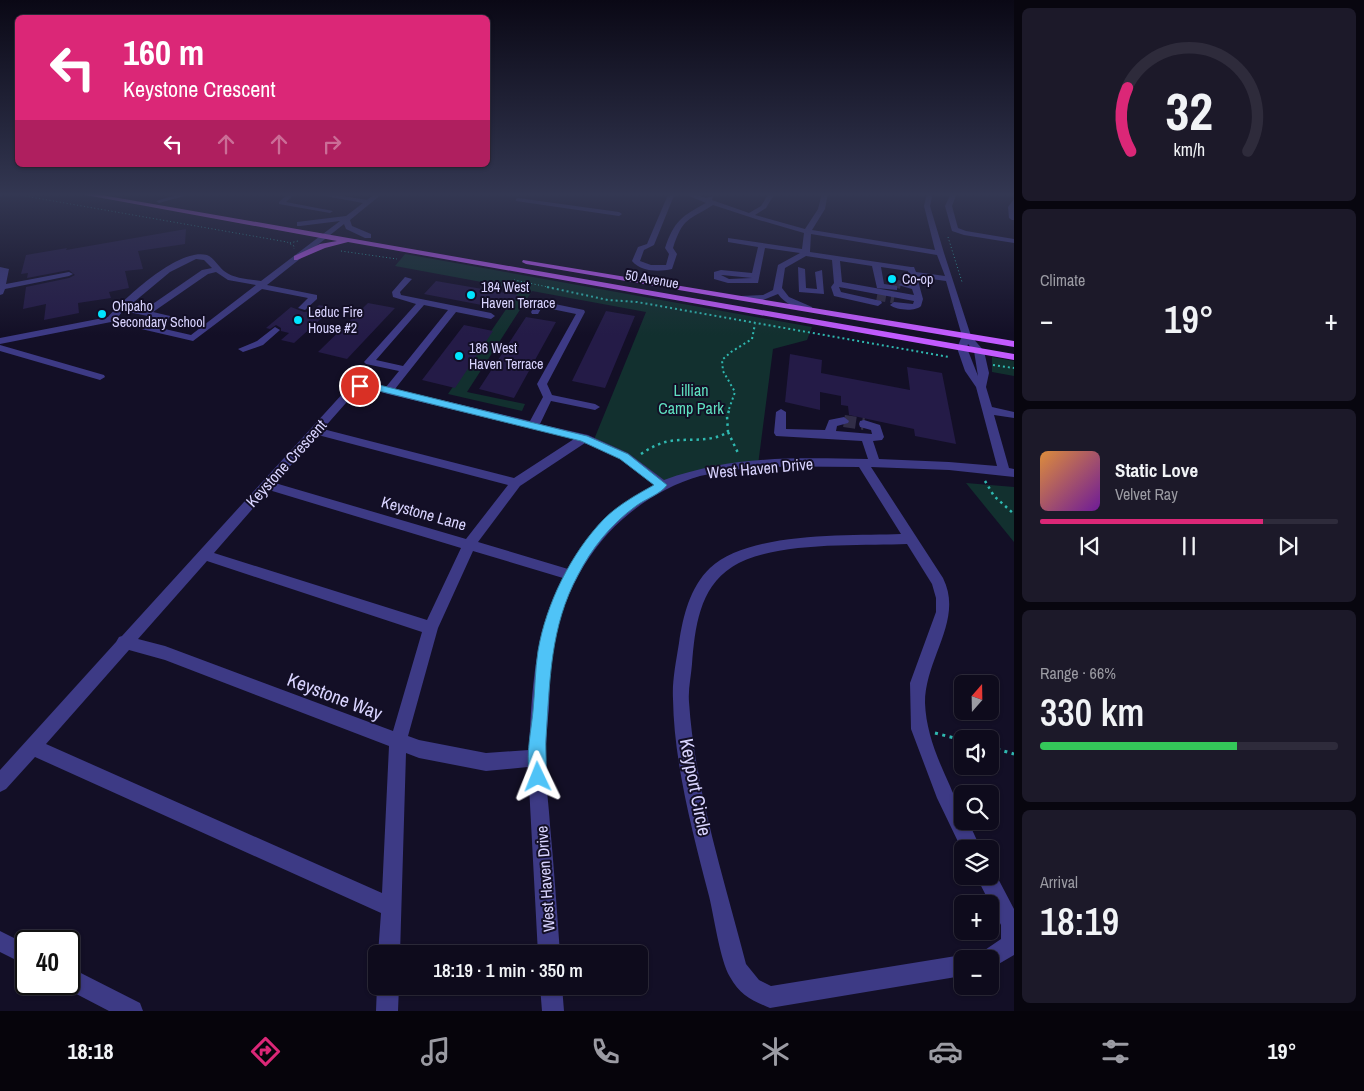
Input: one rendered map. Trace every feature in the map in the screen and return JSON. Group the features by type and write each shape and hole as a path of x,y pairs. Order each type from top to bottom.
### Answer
{"main road":[{"path":"297,254 306,244 304,240"},
{"path":"297,254 330,244 354,240"},
{"name":"50 Avenue","path":"356,240 1014,357"},
{"name":"50 Avenue","path":"393,240 1014,344"}],"street":[{"path":"0,341 111,319 193,338 316,240"},
{"path":"650,245 652,240"},
{"path":"669,248 671,240"},
{"path":"732,240 836,258 878,284 916,288 950,279"},
{"path":"806,253 807,240"},
{"path":"848,240 940,254"},
{"path":"936,240 967,336 979,351 984,373 981,387"},
{"path":"650,245 669,248 673,254 669,267 660,268 636,263 642,249 650,245"},
{"path":"755,279 762,245"},
{"path":"744,298 767,296 778,288 783,266 806,253"},
{"path":"111,319 120,308 182,262 203,256 211,261 217,269 231,278 314,297 302,308"},
{"path":"836,258 838,284 835,287 837,294 878,284 911,269 916,288 915,307 894,302"},
{"path":"186,269 194,264 211,261"},
{"path":"783,266 836,274"},
{"path":"0,269 5,270 1,290 69,274"},
{"path":"146,314 205,272 217,269"},
{"path":"801,269 802,290 818,293 821,292 819,272"},
{"path":"408,279 396,292 398,297 491,316"},
{"path":"838,284 898,282 916,288"},
{"path":"898,282 916,288"},
{"path":"778,288 786,299 809,309"},
{"path":"131,310 146,298"},
{"path":"406,369 369,362 421,303"},
{"path":"534,312 540,304 581,312 542,384 548,396 594,407"},
{"path":"120,308 180,321"},
{"path":"388,391 454,309"},
{"path":"243,349 260,343 275,330"},
{"path":"967,336 962,348 970,371 981,387 1009,472"},
{"path":"0,348 100,377"},
{"name":"Keystone Crescent","path":"0,783 124,642 349,393 360,386 367,385 584,438 624,456 662,485"},
{"path":"533,426 548,396"},
{"path":"988,410 1014,414"},
{"path":"781,412 780,433 878,437 876,428 864,424"},
{"path":"829,434 833,422 844,421"},
{"path":"316,430 516,483"},
{"path":"389,945 398,742 431,628 469,545 516,483 584,438"},
{"path":"866,438 868,463 910,539 938,582 944,598 943,612 918,682 919,729 943,792 967,840"},
{"name":"West Haven Drive","path":"548,945 537,758 545,650 556,609 571,575 588,546 609,522 632,503 662,485 698,473 730,467 804,462 868,463 940,465 1009,472"},
{"name":"Keystone Lane","path":"267,485 571,575"},
{"name":"Keyport Circle","path":"910,539 800,544 758,549 728,562 706,582 698,595 687,638 681,700 687,754 737,969 751,988 770,997 954,967"},
{"path":"204,555 431,628"},
{"name":"Keystone Way","path":"124,642 166,653 419,749 486,762 537,758"},
{"path":"32,747 391,907"},
{"path":"991,885 1011,924 1012,944 999,952"},
{"path":"0,941 15,949"},
{"path":"80,984 132,1011"},
{"path":"387,1011 388,995"},
{"path":"552,995 553,1011"}],"path":[{"path":"274,240 290,243 303,240"},
{"path":"290,243 297,254"},
{"path":"330,244 340,251 403,260"},
{"path":"954,258 963,286"},
{"path":"515,280 608,300 637,302 954,358"},
{"path":"739,455 728,432 728,416 734,392 721,369 721,363 728,353 752,339 755,324"},
{"path":"640,454 663,442 699,440 723,435 728,432"},
{"path":"986,481 994,496 1014,514"},
{"path":"919,729 954,738"},
{"path":"999,750 1014,754"}],"green space":[{"name":"Lillian Camp Park","path":"405,254 812,327 807,340 773,349 758,465 730,467 662,485 593,442 646,312 532,291 467,392 525,404 522,411 448,394 520,289 395,266"},
{"path":"992,357 1014,361 1014,376 992,372"},
{"path":"966,483 1014,487 1014,542"}],"building":[{"name":"Ohpaho Secondary School","path":"122,240 185,240 185,244 138,251 143,269 125,271 129,288 109,292 111,298 78,303 79,313 44,320 46,304 23,309 26,287 75,275 69,270 27,278 28,273 21,274 26,255 67,248 66,250"},
{"name":"184 West Haven Terrace","path":"436,281 518,295 508,310 424,294"},
{"path":"368,303 395,308 347,359 318,352"},
{"name":"Leduc Fire House #2","path":"319,305 333,308 294,343 281,340 289,333 281,331 281,328 276,325 270,329 266,328 291,307 304,312 313,311"},
{"path":"606,311 635,316 605,388 572,381"},
{"path":"526,317 556,322 514,398 479,389"},
{"name":"186 West Haven Terrace","path":"464,325 493,331 455,388 422,380"},
{"path":"790,354 822,360 821,373 910,390 907,367 942,373 956,444 915,436 914,429 849,415 848,406 841,405 841,396 820,392 820,410 785,402"}],"tunnel":[{"path":"893,283 902,285"},
{"path":"877,296 894,299"},
{"path":"844,421 864,424"}],"place":[{"name":"Co-op","path":"892,279"},
{"name":"184 West Haven Terrace","path":"471,295"},
{"name":"Ohpaho Secondary School","path":"102,314"},
{"name":"Leduc Fire House #2","path":"298,320"},
{"name":"186 West Haven Terrace","path":"459,356"}],"route":[{"path":"360,386 367,385 584,438 624,456 662,485 632,503 609,522 588,546 571,575 556,609 545,650 537,758 538,777"}]}
